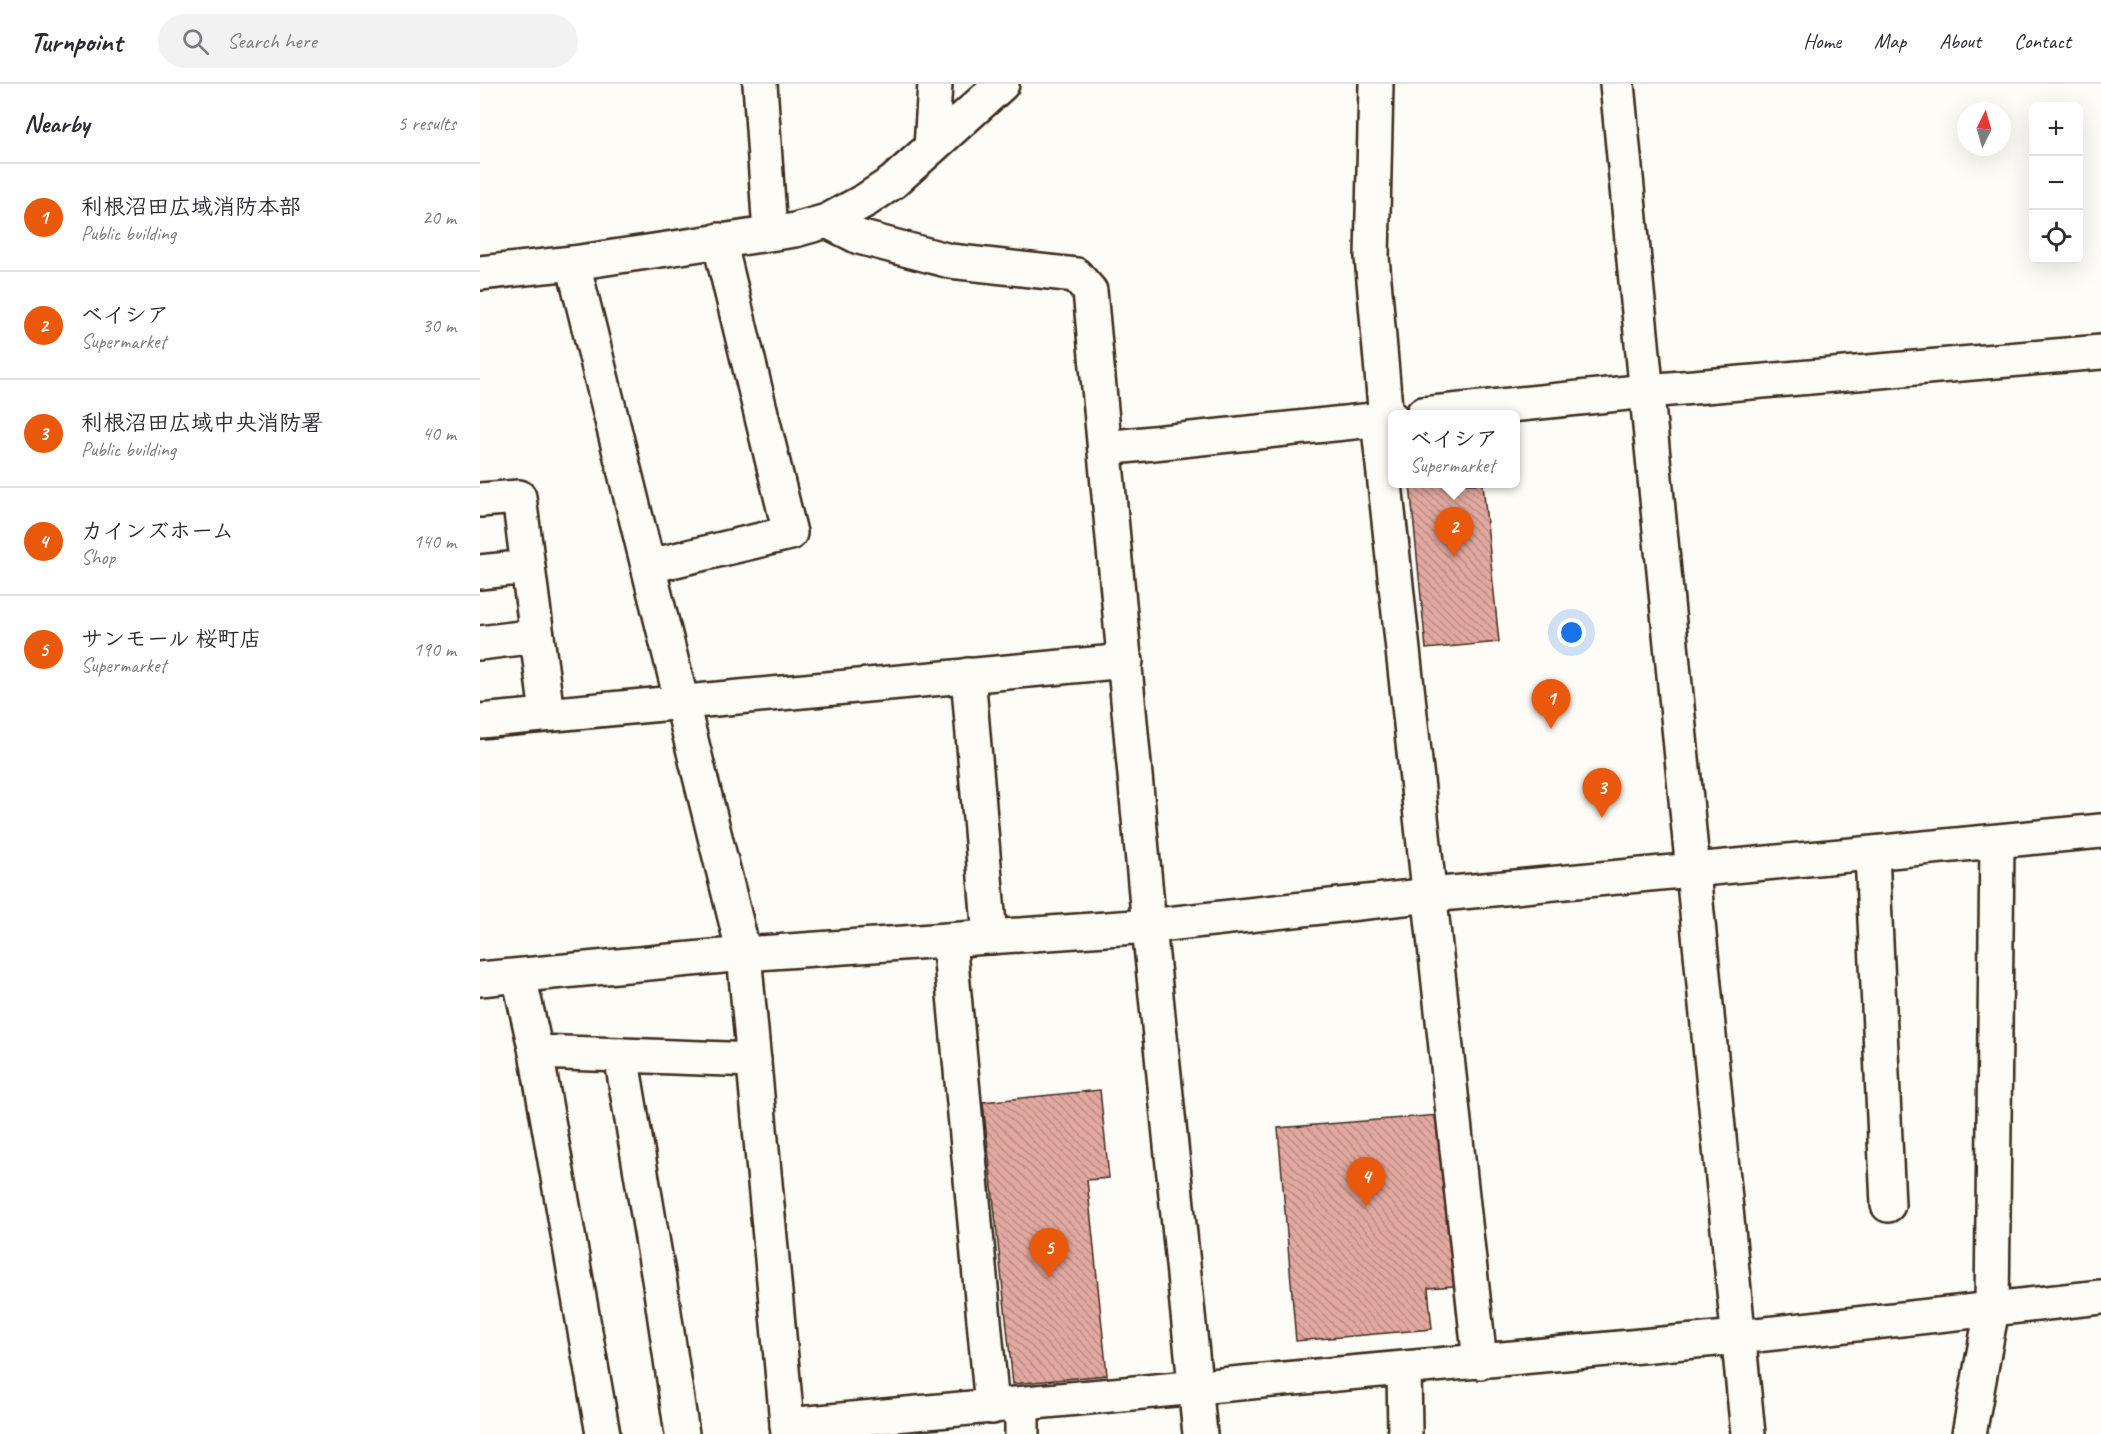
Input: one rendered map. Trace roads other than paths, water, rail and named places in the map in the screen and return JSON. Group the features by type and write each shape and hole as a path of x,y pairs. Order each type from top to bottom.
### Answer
{"street":[{"path":"760,84 770,233"},
{"path":"931,147 935,84"},
{"path":"480,273 795,230 827,222 893,182 1002,84"},
{"path":"1376,84 1372,257 1388,450"},
{"path":"1617,84 1748,1434"},
{"path":"827,222 859,237 950,261 1076,275 1090,291 1149,926 1200,1434"},
{"path":"650,566 790,533 719,240"},
{"path":"573,262 650,566 744,954 788,1429 1012,1415 1196,1387 1738,1337 2101,1297"},
{"path":"1462,410 1647,391 2101,352"},
{"path":"1105,448 1385,419"},
{"path":"1392,488 1480,1362"},
{"path":"480,500 519,497 547,714"},
{"path":"480,572 528,567"},
{"path":"480,643 537,636"},
{"path":"480,721 1126,661"},
{"path":"968,675 990,937"},
{"path":"480,979 744,954 1149,926 1431,895 1693,872 2101,831"},
{"path":"1969,1434 1992,1309 1997,842"},
{"path":"1872,854 1888,1205"},
{"path":"949,940 1012,1415"},
{"path":"519,976 536,1052 603,1434"},
{"path":"536,1052 754,1060"},
{"path":"621,1055 660,1285 682,1434"},
{"path":"1404,1369 1405,1434"}],"place":[{"name":"ベイシア","path":"1454,557"},
{"name":"利根沼田広域消防本部","path":"1551,729"},
{"name":"利根沼田広域中央消防署","path":"1602,818"},
{"name":"カインズホーム","path":"1366,1207"},
{"name":"サンモール 桜町店","path":"1049,1278"}]}
